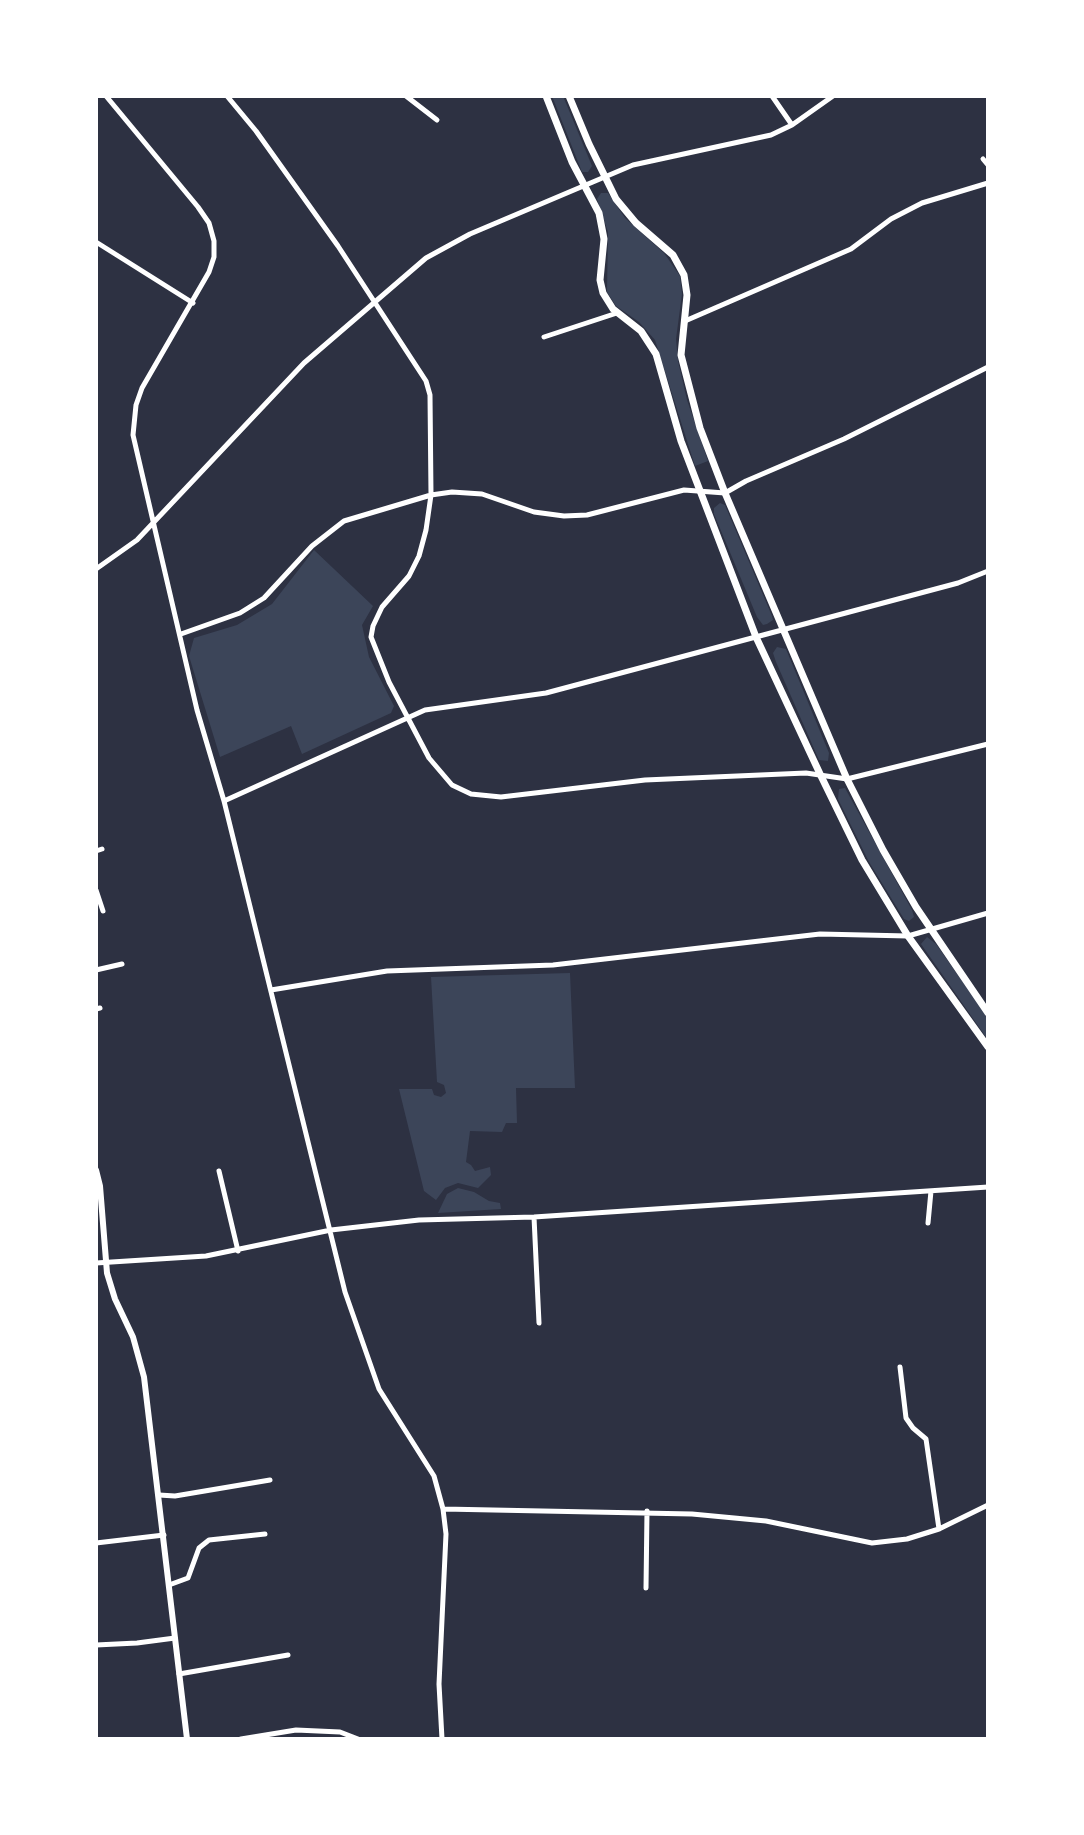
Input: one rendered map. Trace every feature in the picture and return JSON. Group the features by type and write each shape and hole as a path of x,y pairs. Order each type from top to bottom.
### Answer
{"main road":[{"path":"546,96 572,162 599,213 604,232 601,286 606,299 617,313 641,331 656,354 672,414 756,637 862,860 908,936 988,1047"},
{"path":"569,96 611,191 628,215 667,250 681,268 687,295 681,361 700,428 847,779 883,850 931,931 988,1013"}],"street":[{"path":"106,96 209,223 214,241 214,257 209,272 148,377 136,405 133,435 197,710 224,801 345,1292 379,1389 434,1476 443,1509 446,1534 439,1684 442,1739"},
{"path":"227,96 265,143 375,299 426,381 430,395 431,495 419,556 409,576 382,607 371,637 389,682 439,772 452,785 471,794 501,797 645,780 806,773 847,779 988,744"},
{"path":"406,96 437,120"},
{"path":"772,96 792,125"},
{"path":"96,569 137,540 304,363 375,299 420,262 448,244 633,165 771,135 792,125 833,96"},
{"path":"983,159 988,165"},
{"path":"684,321 851,249 891,219 922,203 988,183"},
{"path":"96,254 99,244 193,303"},
{"path":"544,337 617,313"},
{"path":"181,634 240,613 264,598 312,546 344,521 431,495 452,492 482,494 534,512 564,516 587,515 684,490 725,493 844,439 988,367"},
{"path":"224,801 425,710 546,693 958,583 988,571"},
{"path":"96,890 103,911"},
{"path":"271,990 387,971 553,965 820,934 908,936 988,913"},
{"path":"96,970 122,964"},
{"path":"96,1170 100,1186 105,1263 112,1292 133,1337 141,1364 187,1739"},
{"path":"219,1171 238,1251"},
{"path":"96,1263 182,1259 238,1251 331,1230 419,1220 534,1217 988,1187"},
{"path":"928,1223 931,1191"},
{"path":"534,1217 539,1323"},
{"path":"900,1367 906,1418 926,1439 939,1529"},
{"path":"159,1495 175,1496 270,1480"},
{"path":"443,1509 647,1511 766,1521 872,1543 907,1539 939,1529 988,1505"},
{"path":"646,1588 647,1511"},
{"path":"169,1585 188,1578 199,1548 209,1540 265,1534"},
{"path":"96,1543 164,1535"},
{"path":"96,1645 175,1638"},
{"path":"179,1674 288,1655"},
{"path":"241,1739 296,1730 326,1731 358,1739"},
{"path":"326,1731 326,1739"}],"shaded area":[{"path":"552,96 563,96 592,166 588,172 582,172"},
{"path":"601,193 608,193 625,218 664,253 680,276 682,294 676,339 678,361 687,400 708,461 695,466 655,340 639,322 616,306 607,292 608,232 597,199"},
{"path":"720,503 725,505 772,616 773,620 767,624 763,625 757,617 714,514 714,508"},
{"path":"314,550 373,606 362,625 369,657 394,706 391,713 302,754 291,726 220,757 189,656 194,638 237,625 272,604"},
{"path":"777,647 786,649 829,753 828,761 819,760 776,662 773,653"},
{"path":"845,788 912,910 914,917 909,921 904,919 869,862 838,799 839,789"},
{"path":"927,937 936,944 988,1018 988,1040 921,944"},
{"path":"570,973 575,1088 516,1088 517,1123 506,1123 502,1132 470,1131 466,1162 475,1171 490,1167 491,1175 478,1188 458,1183 445,1188 436,1200 424,1191 399,1089 432,1089 434,1095 441,1097 446,1093 444,1085 437,1082 431,977"},
{"path":"458,1188 500,1203 501,1209 438,1213 447,1194"}]}
